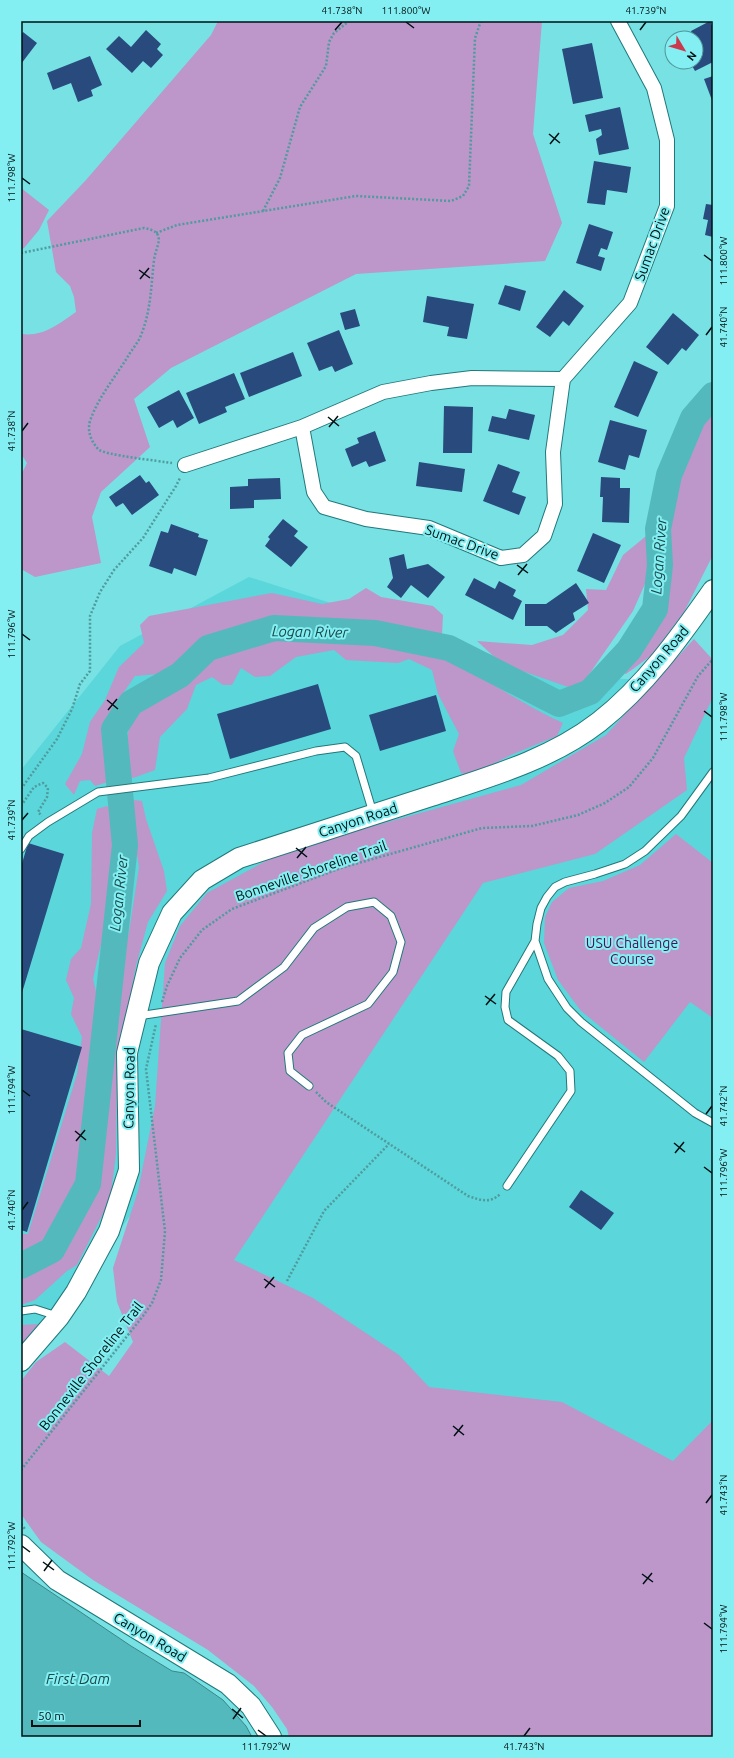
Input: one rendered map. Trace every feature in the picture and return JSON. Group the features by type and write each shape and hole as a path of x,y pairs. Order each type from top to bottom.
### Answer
{"street":[{"name":"Sumac Drive","path":"302,427 314,492 324,507 366,519 429,528 501,558 523,555 544,536 555,504 553,452 563,379 630,303 667,206 667,140 654,88 618,21"},
{"path":"185,465 302,427 383,392 431,383 472,378 563,379"},
{"name":"Canyon Road","path":"21,1361 59,1317 76,1292 109,1231 129,1170 127,1053 148,963 172,913 202,880 239,858 488,777 548,754 598,722 645,679 691,621 713,590"},
{"name":"Canyon Road","path":"21,1545 57,1580 228,1684 251,1706 271,1737"}],"lane":[{"path":"21,849 29,836 48,822 98,792 209,778 316,751 345,747 356,756 373,815"},
{"path":"507,1186 571,1091 570,1071 558,1056 508,1020 505,1007 506,992 535,941 541,908 547,897 556,887 565,882 624,864 645,851 681,816 713,772"},
{"path":"136,1016 158,1014 238,1001 284,967 314,928 347,907 374,902 391,916 401,942 393,972 368,1004 302,1035 288,1053 290,1071 309,1086"},
{"path":"535,941 548,979 567,1008 581,1022 696,1113 713,1123"},
{"path":"21,1311 35,1310 59,1317"}],"path":[{"path":"262,211 280,178 300,107 326,66 329,42 334,33 349,21"},
{"path":"156,233 177,225 356,196 451,201 463,196 469,186 475,38 481,21"},
{"path":"21,253 144,228 152,229 160,238 154,258 150,304 141,336 99,403 90,422 88,431 99,450 110,454 185,465 176,486 143,538 114,570 100,592 90,616 90,672 80,684 72,708 57,739 21,789"},
{"name":"Bonneville Shoreline Trail","path":"21,1470 152,1303 161,1280 165,1231 146,1069 158,1014 167,986 180,958 202,930 232,909 341,868 482,828 532,826 578,815 605,803 629,787 652,758 698,676 713,659"},
{"path":"21,806 34,787 43,783 48,788 47,797 38,812 48,822"},
{"path":"309,1086 326,1102 468,1196 484,1201 495,1198 507,1186"},
{"path":"287,1281 324,1211 389,1144"}],"shaded area":[{"path":"249,577 558,676 713,683 713,1420 674,1461 713,1737 141,1495 209,1111 21,1361 21,770 120,646"}],"green space":[{"path":"218,21 542,21 533,134 562,223 545,261 356,274 171,368 134,399 150,447 101,492 92,517 101,563 35,577 21,569 21,475 27,463 21,454 21,334 36,334 44,332 76,312 74,297 70,286 56,272 47,221 86,180 211,35"},
{"path":"21,188 49,210 39,230 24,248 21,249"},
{"path":"713,407 713,555 684,612 652,655 626,674 620,671 621,663 638,643 667,598 654,578 648,577 633,611 581,686 571,688 502,664 477,641 532,645 563,635 588,610 586,589 606,590 623,555 651,532 665,538 672,497 698,427"},
{"path":"366,588 381,597 433,606 443,615 442,634 407,634 523,702 563,723 557,736 511,755 471,775 461,773 453,751 459,734 438,694 432,670 409,659 398,663 346,660 334,650 296,657 270,676 255,677 241,668 232,685 223,685 212,677 196,685 187,709 160,737 155,770 133,778 126,774 125,756 130,720 142,701 196,670 200,662 190,656 159,674 135,676 108,715 103,746 108,782 95,786 90,780 80,781 74,795 65,784 82,754 90,722 105,700 119,667 144,643 140,625 149,616 272,593 322,604 349,599"},
{"path":"694,639 713,660 713,697 684,758 687,790 595,854 483,883 234,1260 313,1298 399,1355 429,1387 562,1402 673,1461 713,1420 713,1737 289,1737 287,1729 272,1707 254,1686 208,1650 93,1580 41,1542 21,1514 21,1381 36,1362 65,1342 109,1376 133,1342 117,1302 113,1268 138,1191 155,1106 165,963 180,926 207,893 284,851 521,785 606,735"},
{"path":"133,800 142,801 146,819 164,871 167,891 148,922 136,966 117,1072 116,1155 110,1200 77,1265 67,1271 35,1300 21,1305 21,1234 28,1234 77,1074 82,1037 71,1014 74,998 66,980 71,959 81,948 91,904 92,833 97,809 107,806 115,811 121,841 113,893 93,979 101,1013 89,1088 91,1116 101,1115 106,1082 111,1011 129,932 139,867 130,810"},
{"name":"USU Challenge Course","path":"676,834 713,863 713,1018 690,1002 644,1062 581,1011 558,980 544,943 545,917 552,902 569,888 603,881 640,865"},
{"path":"38,1324 21,1345 21,1325"}],"water":[{"name":"First Dam","path":"21,1572 131,1646 172,1671 184,1673 223,1700 246,1726 252,1737 21,1737"}],"building":[{"path":"710,21 713,28 713,62 704,66 704,30 693,30"},
{"path":"146,30 161,44 157,49 163,55 151,68 143,61 132,73 106,49 119,36 131,47"},
{"path":"23,32 37,43 21,64 21,35"},
{"path":"592,43 603,98 573,104 562,49"},
{"path":"90,56 102,85 91,90 93,96 78,102 71,83 53,90 47,73"},
{"path":"713,76 713,103 704,79"},
{"path":"620,107 629,149 599,155 596,139 602,135 601,129 589,132 585,115"},
{"path":"594,161 631,167 627,193 607,190 605,205 587,203"},
{"path":"706,204 713,205 713,237 705,235 708,220 703,219"},
{"path":"589,224 613,232 607,250 601,248 598,256 605,258 601,271 576,263"},
{"path":"505,285 526,291 520,311 498,304"},
{"path":"564,290 584,306 569,326 563,321 550,337 536,327"},
{"path":"427,296 474,304 467,339 447,336 449,327 423,322"},
{"path":"355,309 360,326 345,330 340,313"},
{"path":"673,313 699,335 686,351 682,348 668,365 646,347"},
{"path":"339,330 353,364 335,372 332,366 319,371 307,343"},
{"path":"293,352 302,376 249,397 240,373"},
{"path":"634,361 658,372 638,417 614,407"},
{"path":"234,373 245,399 225,407 227,412 199,424 186,393"},
{"path":"179,390 194,418 177,428 173,420 159,428 147,407"},
{"path":"444,406 473,407 472,453 443,453"},
{"path":"509,409 535,415 529,440 488,431 492,416 506,419"},
{"path":"610,420 647,430 639,458 629,455 625,470 598,462"},
{"path":"375,431 386,461 369,467 366,461 352,467 345,449 359,443 357,438"},
{"path":"419,462 465,469 462,492 416,486"},
{"path":"498,464 520,472 512,492 526,497 519,515 483,501"},
{"path":"140,475 146,483 149,481 159,495 132,515 123,503 116,507 109,497"},
{"path":"601,477 620,478 620,488 630,488 629,523 602,522 603,497 600,497"},
{"path":"280,478 281,499 254,500 254,508 230,509 230,487 248,486 248,479"},
{"path":"283,519 298,531 294,536 308,547 291,567 265,546 270,539 268,537"},
{"path":"171,524 199,534 198,537 208,540 196,576 174,568 172,574 149,566 161,531 168,533"},
{"path":"593,533 621,545 604,583 577,571"},
{"path":"404,554 407,569 428,564 445,577 428,598 411,585 401,598 387,587 393,578 389,558"},
{"path":"474,578 495,589 499,581 516,590 513,596 522,601 513,620 465,595"},
{"path":"576,583 589,603 573,613 575,620 556,633 547,626 525,626 525,604 546,604"},
{"path":"318,684 331,729 230,759 217,714"},
{"path":"436,695 446,731 380,751 369,715"},
{"path":"28,843 64,854 21,996 21,867"},
{"path":"21,1029 82,1047 27,1232 21,1230"},
{"path":"581,1190 614,1213 601,1230 569,1207"}],"waterway":[{"name":"Logan River","path":"21,1266 52,1250 88,1184 125,845 114,729 131,703 180,675 208,648 274,628 375,633 449,648 559,704 590,692 629,650 655,609 660,565 658,529 669,475 693,418 713,395"}]}
